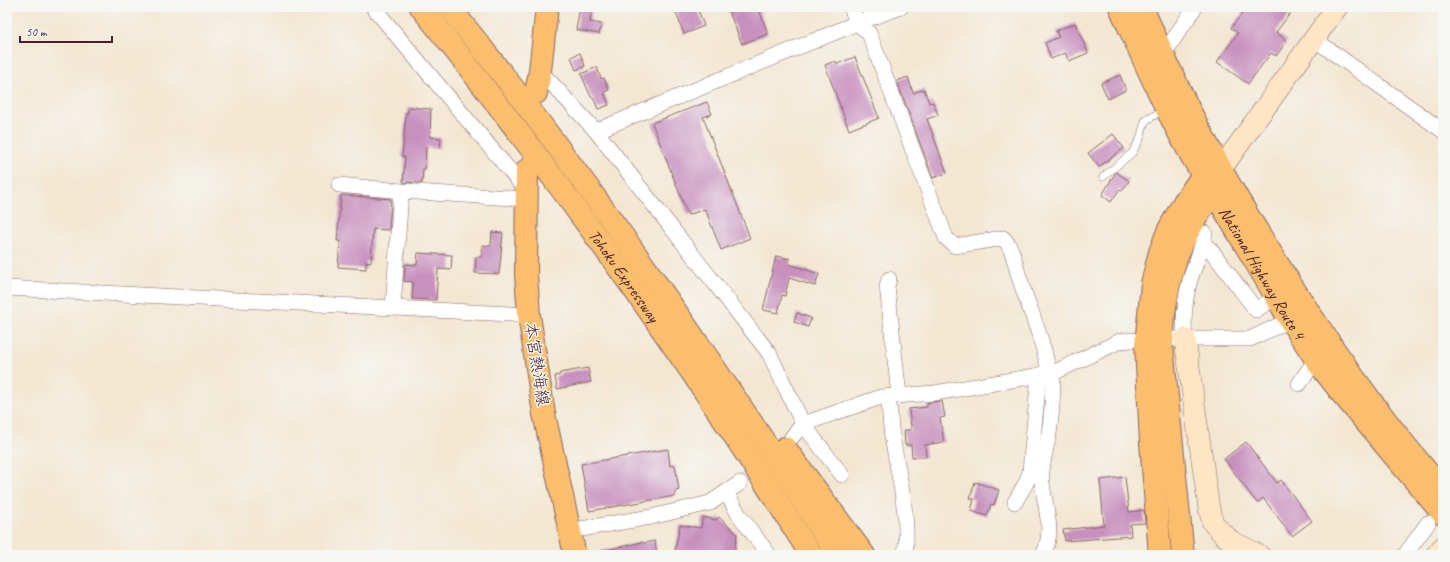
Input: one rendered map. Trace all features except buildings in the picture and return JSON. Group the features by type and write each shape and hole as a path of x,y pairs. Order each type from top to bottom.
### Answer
{"main road":[{"name":"Tohoku Expressway","path":"421,7 547,168 628,280 720,413 811,555"},
{"name":"Tohoku Expressway","path":"449,7 478,42 645,266 755,427 837,555"},
{"path":"536,93 547,7"},
{"name":"National Highway Route 4","path":"1120,7 1167,108 1213,179 1290,320 1316,359 1436,518"},
{"name":"National Highway Route 4","path":"1142,7 1163,55 1204,138 1213,179 1252,223 1335,352 1399,438 1443,490"},
{"path":"1160,555 1151,442 1146,345 1152,284 1160,252 1168,231 1184,202 1213,179"},
{"path":"1183,555 1162,346 1164,314 1169,284 1176,258 1186,235 1200,211 1213,179"},
{"name":"本宮熱海線","path":"526,187 526,275 529,316 544,414 575,555"},
{"path":"645,266 717,354 864,555"},
{"path":"628,280 685,378 761,497 794,555"}],"street":[{"path":"373,7 526,187"},
{"path":"851,7 857,23 869,33 946,238 955,246 1003,238 1010,245 1018,274 1045,353 1052,410 1042,471 1042,482 1048,514 1049,531 1046,548 1043,555"},
{"path":"596,131 857,23 901,7"},
{"path":"1163,55 1195,7"},
{"path":"1213,179 1337,7"},
{"path":"1314,39 1443,131"},
{"path":"540,71 596,131 770,353 803,424 842,475"},
{"path":"339,184 401,191 526,187"},
{"path":"393,308 401,191"},
{"path":"1259,555 1231,541 1214,524 1208,508 1180,339 1184,327 1190,281 1204,238 1210,249 1256,310 1276,296"},
{"path":"889,279 887,286 894,396 891,433 905,519 907,546 905,555"},
{"path":"7,288 529,316"},
{"path":"1180,339 1250,339 1290,320"},
{"path":"792,437 803,424 880,397 934,393 1047,374 1120,341 1132,340"},
{"path":"1299,384 1316,359"},
{"path":"1015,502 1027,481 1030,471 1047,374"},
{"path":"569,531 651,517 710,503 740,483"},
{"path":"726,492 739,515 769,555"},
{"path":"1405,555 1436,518"},
{"path":"1436,555 1443,547"}],"lane":[{"path":"1103,177 1132,153 1140,139 1145,121 1167,108"}]}
